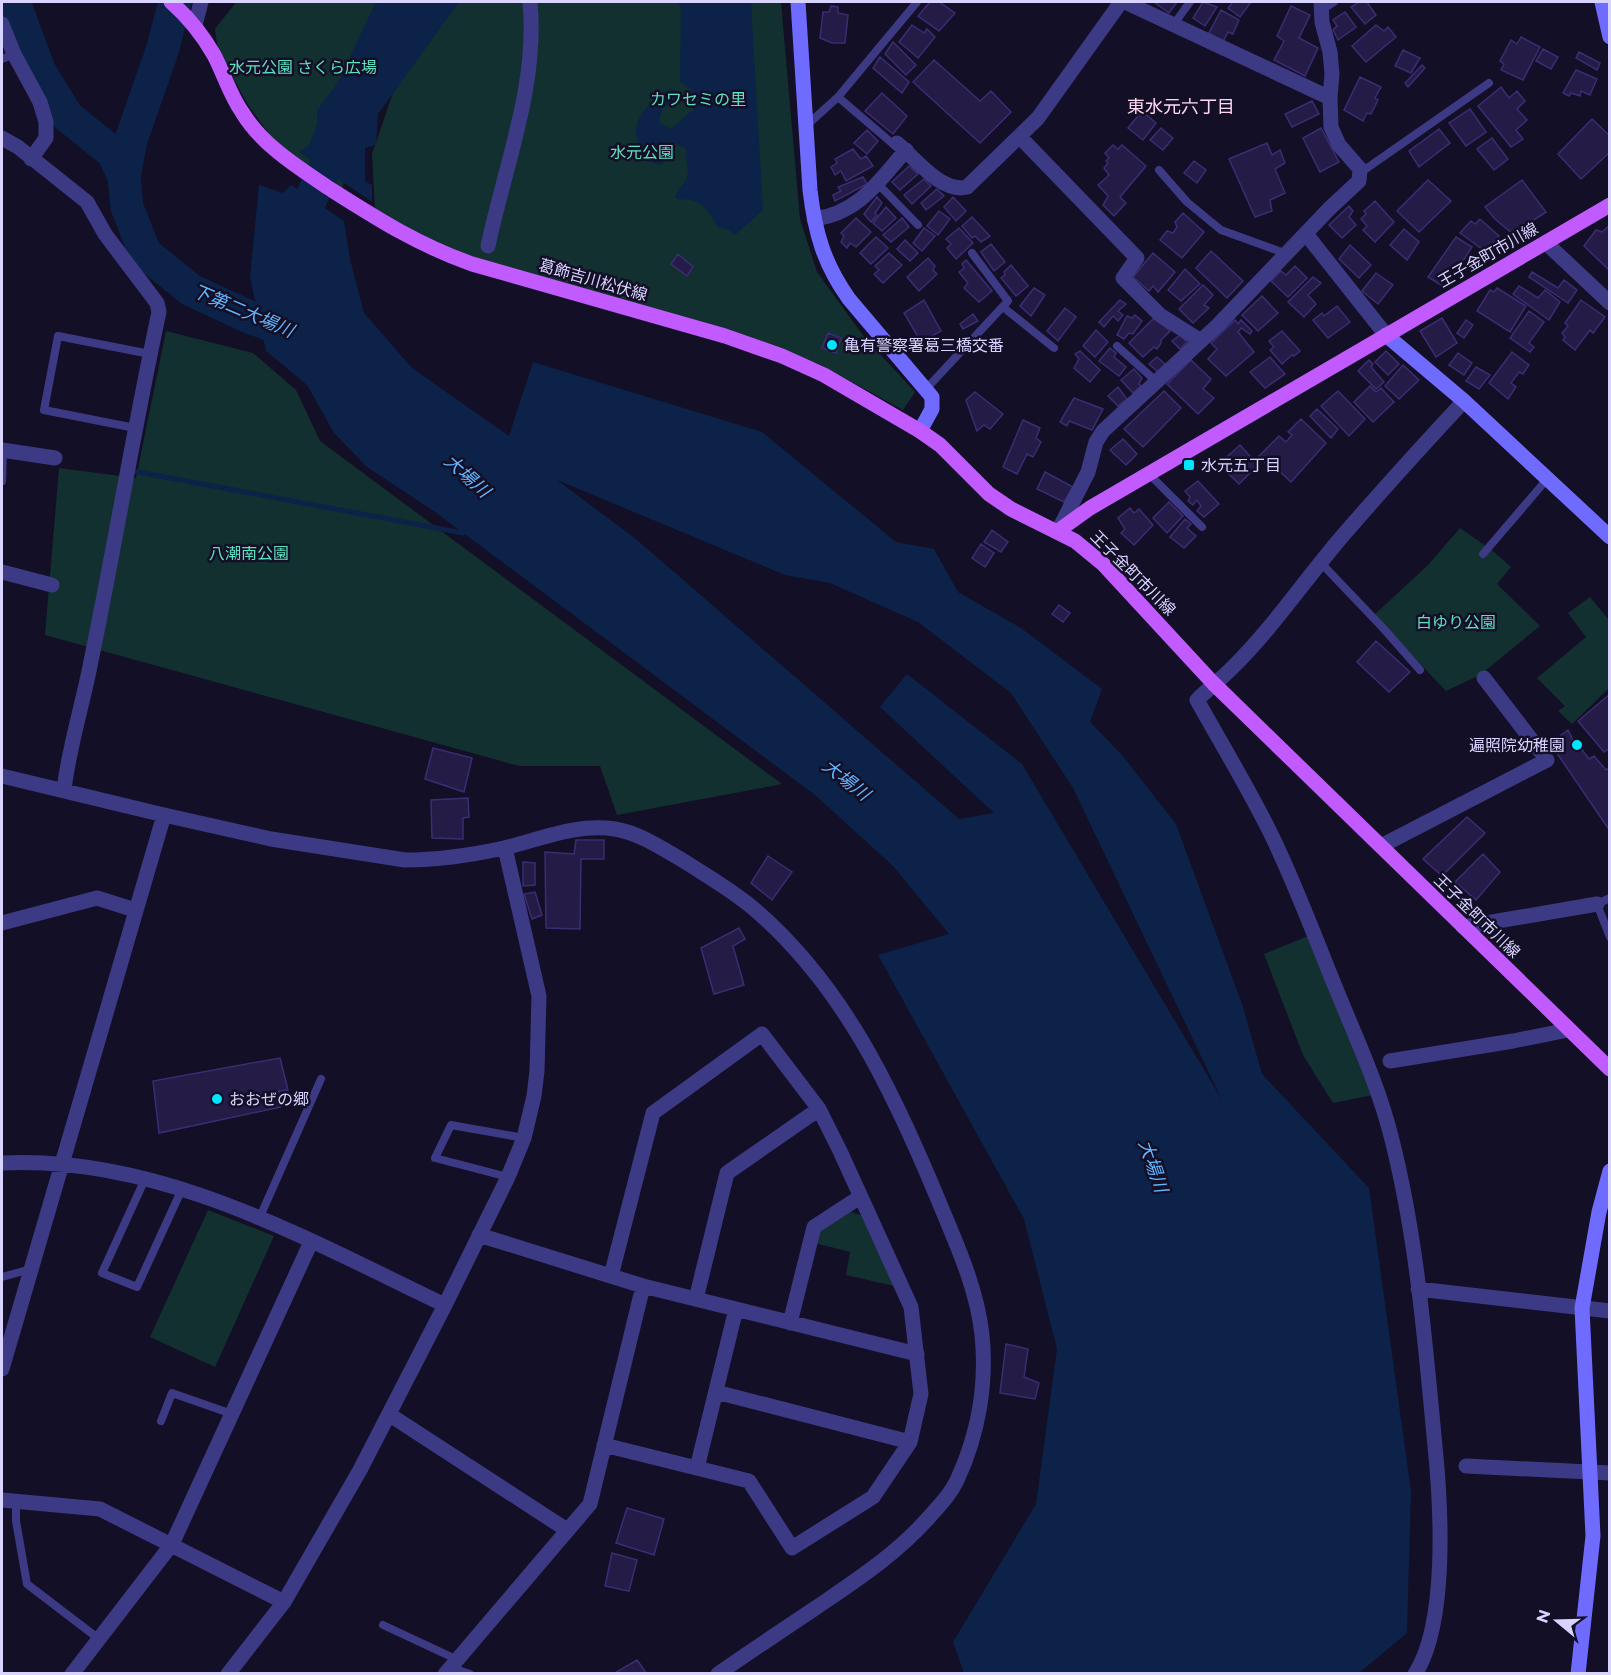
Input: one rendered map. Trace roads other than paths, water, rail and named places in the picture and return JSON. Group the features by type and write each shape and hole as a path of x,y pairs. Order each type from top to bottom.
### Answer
{"main road":[{"name":"葛飾吉川松伏線","path":"177,7 195,25 214,55 242,113 261,137 292,163 376,219 436,251 463,261 725,336 782,356 824,375 940,445 989,494 1025,518 1058,531"},
{"name":"王子金町市川線","path":"1610,205 1090,508 1058,531 1076,541 1103,564 1213,683 1610,1069"}],"street":[{"path":"195,25 201,2"},
{"path":"488,246 530,65 532,21 530,2"},
{"path":"798,2 814,219 824,256 838,284 932,397 932,409 920,431"},
{"path":"814,219 830,217 865,198 901,146 942,183 958,189 967,187 1038,118 1123,2 1330,98"},
{"path":"1602,2 1610,37"},
{"path":"1058,531 1088,472 1096,442 1103,431 1201,341 1359,181 1360,169 1339,146 1331,127 1332,74 1330,52 1322,21 1326,4"},
{"path":"2,24 8,56 40,102 46,123 46,138 31,159"},
{"path":"1020,137 1137,258 1123,278 1160,315 1201,341"},
{"path":"2,138 18,147 87,202 105,234 157,303 159,312 91,662 63,790"},
{"path":"1306,234 1386,335 1464,401 1610,537"},
{"path":"1546,243 1610,303"},
{"path":"1416,1673 1431,1638 1440,1557 1437,1465 1407,1206 1381,1101 1283,860 1269,830 1197,700 1213,683 1230,671 1252,647 1352,525 1464,401"},
{"path":"2,450 55,458"},
{"path":"2,572 52,585"},
{"path":"1380,846 1547,760 1484,678"},
{"path":"2,776 271,839 405,860 424,860 505,848 584,828 617,829 664,849 752,907 816,973 848,1015 874,1060 913,1139 970,1280 982,1332 984,1374 975,1432 958,1480 944,1500 913,1535 876,1567 718,1674"},
{"path":"2,1370 8,1330 31,1269 63,1165 164,815"},
{"path":"228,1674 284,1602 390,1414 508,1177 524,1137 535,1088 539,996 505,848"},
{"path":"2,923 97,897 135,910"},
{"path":"1463,927 1603,901"},
{"path":"1390,1061 1568,1030"},
{"path":"604,1445 749,1481 792,1548 873,1497 910,1442 921,1394 911,1306 819,1108 762,1034 653,1113 611,1276"},
{"path":"696,1299 727,1173 819,1108"},
{"path":"2,1163 94,1168 182,1189 233,1207 445,1305"},
{"path":"1578,1674 1593,1536 1582,1308 1599,1212 1610,1172"},
{"path":"790,1323 814,1227 860,1197"},
{"path":"479,1235 643,1286 917,1354"},
{"path":"72,1674 172,1544 311,1242"},
{"path":"452,1667 590,1504 643,1286"},
{"path":"1418,1289 1610,1311"},
{"path":"697,1468 736,1309"},
{"path":"716,1392 910,1442"},
{"path":"390,1414 567,1530"},
{"path":"1466,1466 1610,1473"},
{"path":"9,1501 100,1509 284,1602"}],"lane":[{"path":"806,126 838,97 917,2"},
{"path":"1174,24 1190,2"},
{"path":"1360,173 1489,83"},
{"path":"838,97 894,144 901,146"},
{"path":"1159,170 1187,202 1221,230 1287,254"},
{"path":"877,183 918,225"},
{"path":"926,389 1008,302 972,253"},
{"path":"1003,307 1054,348"},
{"path":"135,428 44,410 58,336 150,354"},
{"path":"1117,346 1157,382"},
{"path":"2,450 2,481"},
{"path":"1149,474 1202,527"},
{"path":"1483,554 1548,478"},
{"path":"1320,563 1420,670"},
{"path":"1603,901 1610,937"},
{"path":"259,1219 321,1079"},
{"path":"508,1177 435,1158 451,1125 524,1137"},
{"path":"145,1179 102,1272 137,1287 182,1189"},
{"path":"2,1277 31,1269"},
{"path":"161,1421 172,1393 232,1414"},
{"path":"9,1501 16,1521 27,1584 99,1639"},
{"path":"383,1625 452,1667 470,1674"}],"water":[{"path":"376,2 459,2 378,114 376,145 365,148 365,181 372,185 372,202 299,152 309,145 317,124 317,110 337,84"},
{"path":"675,2 751,2 763,210 735,235 729,230 718,227 699,203 675,198 687,177 686,149 670,141 661,144 660,151 664,163 659,165 640,159 637,127 642,113 652,102 670,89 676,90 674,101 662,109 659,122 671,129 693,110 692,90 680,82 681,6"},
{"path":"259,185 283,193 291,185 344,221 350,259 364,313 412,368 509,436 533,362 762,432 896,542 934,549 958,592 1021,628 1102,689 1090,722 1122,755 1176,824 1243,1007 1262,1074 1369,1188 1411,1491 1407,1633 1359,1673 964,1673 953,1642 1036,1504 1057,1349 1024,1219 878,955 949,934 893,866 815,795 435,512 367,467 334,433 307,385 266,351 250,277","holes":["557,480 785,575 830,583 918,622 1011,693 1073,788 1222,1100 1022,764 907,674 880,707 994,813 959,819 636,539"]}],"waterway":[{"name":"下第二大場川","path":"14,2 40,72 67,116 113,153 124,177"},
{"name":"下第二大場川","path":"175,2 162,51 131,140 124,177 127,207 145,253 191,290 247,316 299,336"},
{"name":"大場川","path":"305,241 305,211 343,130"},
{"path":"133,471 463,533"}],"place":[{"name":"亀有警察署葛三橋交番","path":"832,345"},
{"name":"水元五丁目","path":"1189,465"},
{"name":"遍照院幼稚園","path":"1577,745"},
{"name":"おおぜの郷","path":"217,1099"}],"district":[{"name":"東水元六丁目","path":"1181,107"}],"park label":[{"name":"水元公園 さくら広場","path":"303,67"},
{"name":"カワセミの里","path":"698,99"},
{"name":"水元公園","path":"642,152"},
{"name":"八潮南公園","path":"249,553"},
{"name":"白ゆり公園","path":"1456,622"}]}
